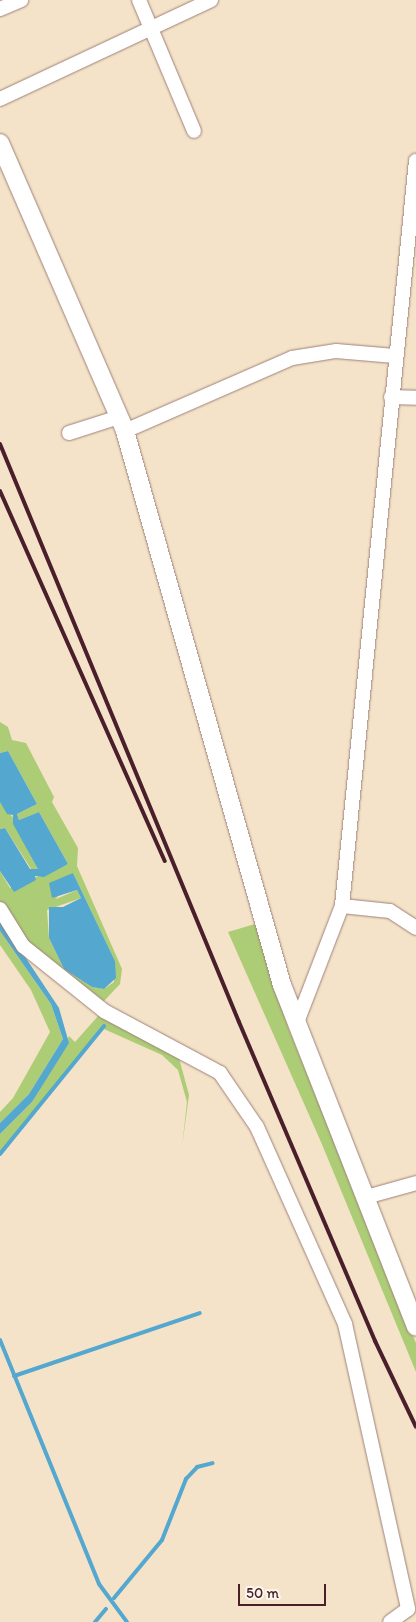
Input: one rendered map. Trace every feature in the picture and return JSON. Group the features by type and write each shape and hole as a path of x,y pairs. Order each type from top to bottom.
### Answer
{"main road":[{"path":"0,144 122,424 296,1025 366,1197 416,1327"}],"street":[{"path":"0,9 21,0"},
{"path":"138,0 194,131"},
{"path":"0,99 211,0"},
{"path":"296,1025 342,906 395,356 416,161"},
{"path":"69,433 122,424 292,358 336,351 395,356"},
{"path":"391,397 416,398"},
{"path":"342,906 390,911 416,928"},
{"path":"0,909 23,946 104,1012 220,1073 258,1126 345,1324 408,1609 390,1622"},
{"path":"366,1197 416,1184"}],"green space":[{"path":"0,722 8,727 12,740 26,743 54,797 52,802 78,848 77,866 122,969 120,984 104,1001 29,943 0,902 0,871 10,888 68,864 39,812 19,820 17,814 37,804 8,751 0,753","holes":["73,873 115,961 114,982 104,989 92,987 64,969 49,938 47,910 81,898 77,890 56,899"]},
{"path":"0,802 16,821 38,869 33,872 5,828 0,829"},
{"path":"255,924 289,1030 416,1343 416,1372 321,1142 228,932"},
{"path":"0,931 51,1004 63,1039 29,1094 0,1123 0,1112 13,1098 50,1032 31,990 0,945"},
{"path":"99,1015 179,1058 189,1095 182,1147 187,1102 178,1070 162,1055 104,1029 104,1025 0,1152 0,1134 32,1102 69,1036 75,1042"}],"water":[{"path":"8,751 37,804 17,814 19,820 39,812 68,864 44,877 35,876 36,880 14,892 0,871 0,829 5,828 30,869 38,869 13,824 13,815 7,814 0,802 0,753"},
{"path":"73,873 115,961 116,978 104,989 92,987 64,969 49,938 49,907 63,907 81,898 77,890 52,898 49,883"},
{"path":"0,919 59,1008 69,1043 32,1102 0,1134 0,1123 29,1094 63,1039 51,1004 0,931"}],"waterway":[{"path":"0,1154 104,1026"},
{"path":"14,1376 200,1313"},
{"path":"0,1340 99,1584 127,1622"},
{"path":"114,1598 162,1540 186,1479 197,1467 213,1463"},
{"path":"95,1622 106,1609"}],"railway":[{"path":"0,444 239,1022 375,1341 416,1427"},
{"path":"0,491 165,861"}]}
